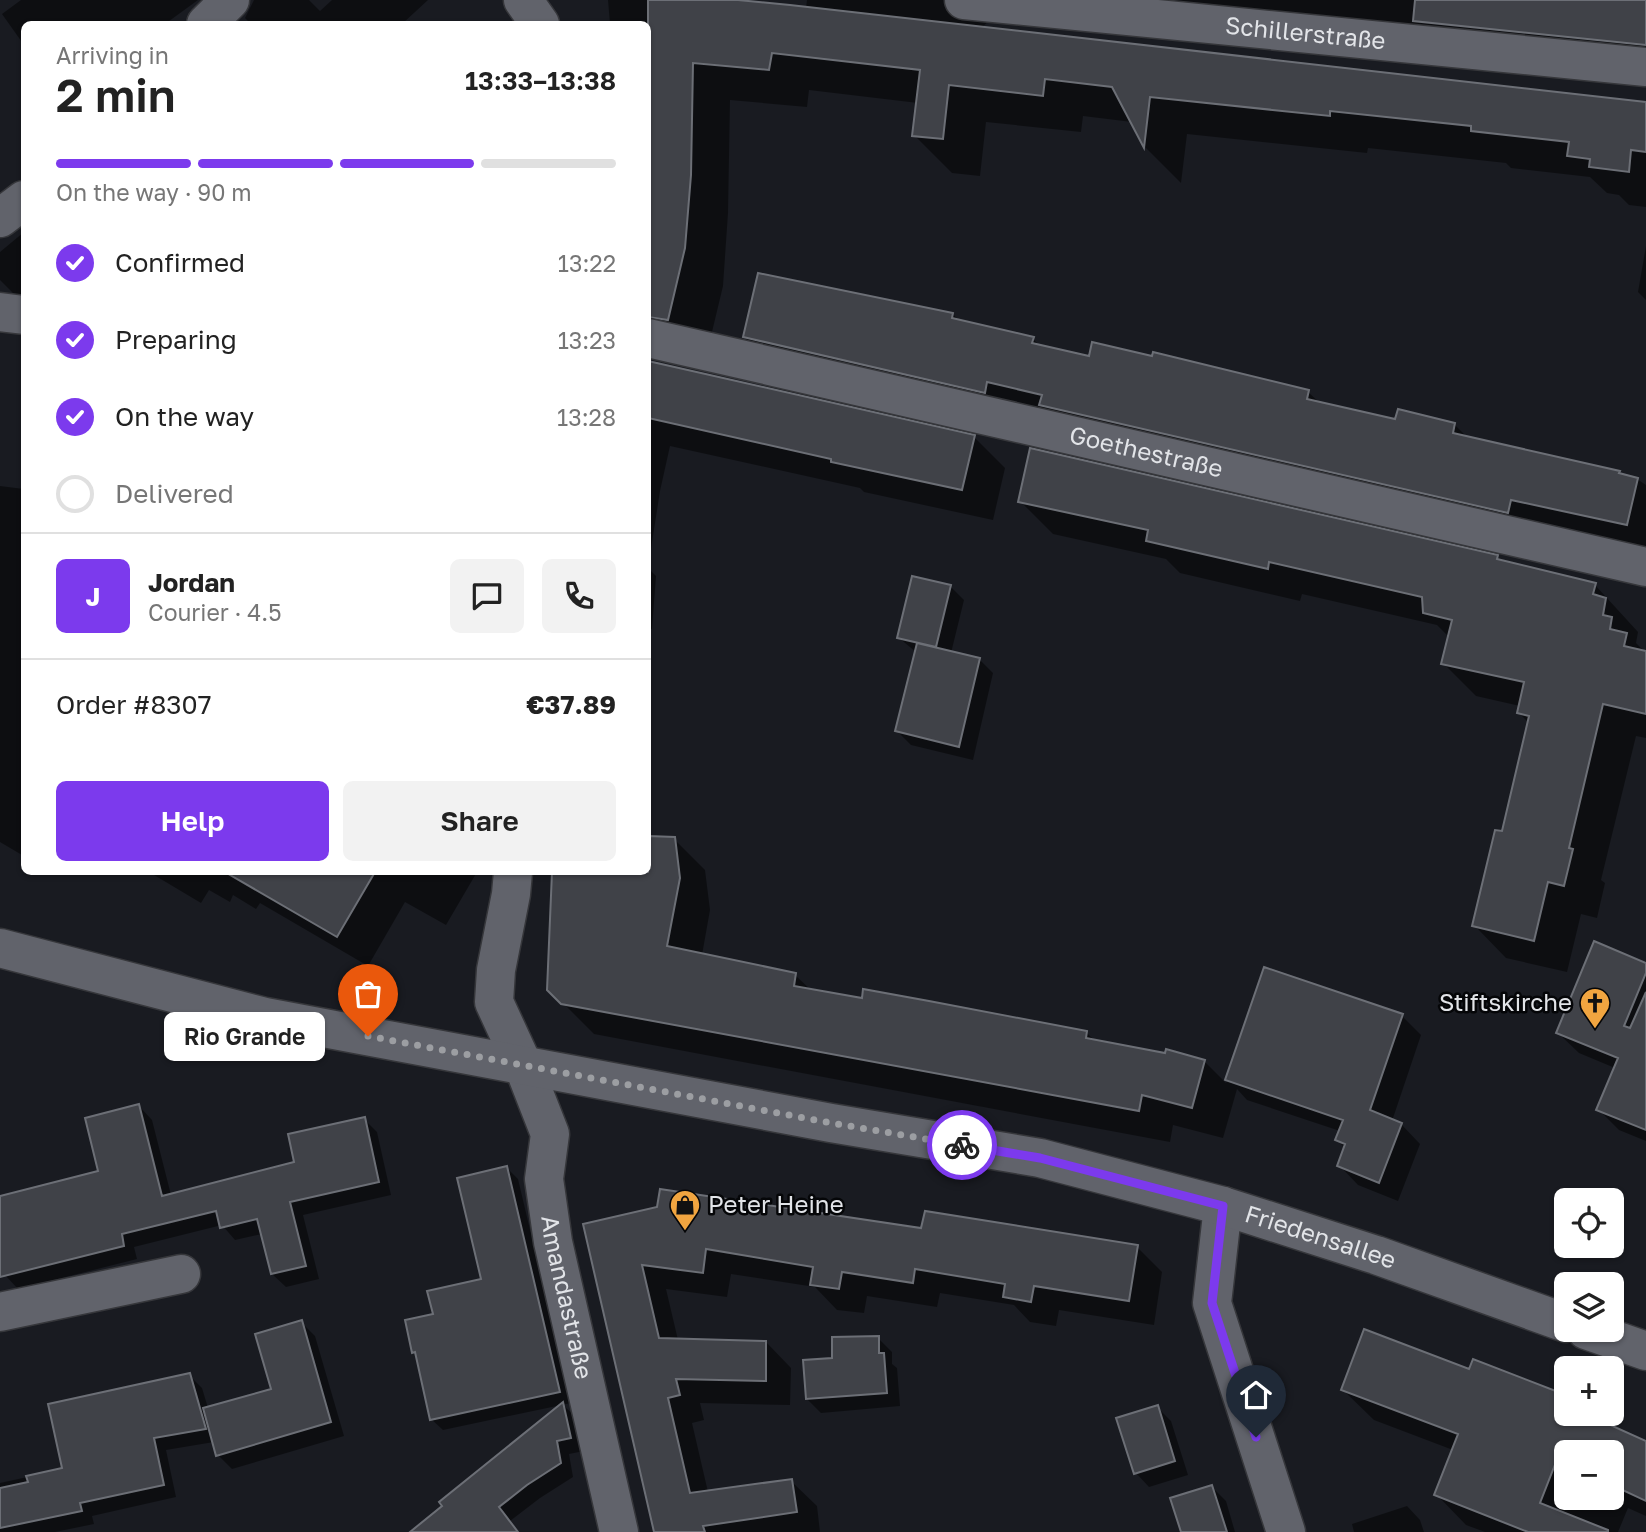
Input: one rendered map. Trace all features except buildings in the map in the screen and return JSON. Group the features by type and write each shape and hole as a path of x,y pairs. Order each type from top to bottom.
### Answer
{"street":[{"path":"209,21 230,0"},
{"name":"Schillerstraße","path":"964,0 1646,67"},
{"path":"0,218 21,202"},
{"path":"0,312 21,315"},
{"name":"Goethestraße","path":"651,339 1646,567"},
{"name":"Amandastraße","path":"513,875 512,894 496,970 494,1002 550,1133 544,1179 553,1242 619,1532"},
{"name":"Friedensallee","path":"0,948 265,1017 831,1123 1040,1158 1223,1206 1376,1255 1554,1319"},
{"path":"1223,1206 1212,1303 1286,1532"},
{"path":"0,1312 181,1274"},
{"path":"1620,1342 1646,1351"}],"way so far":[{"path":"368,1036 962,1145"}],"place":[{"name":"Stiftskirche","path":"1595,1030"},
{"name":"Rio Grande","path":"368,1036"},
{"name":"Peter Heine","path":"685,1232"}],"route":[{"path":"962,1145 1040,1158 1223,1206 1212,1303 1256,1437"}]}
